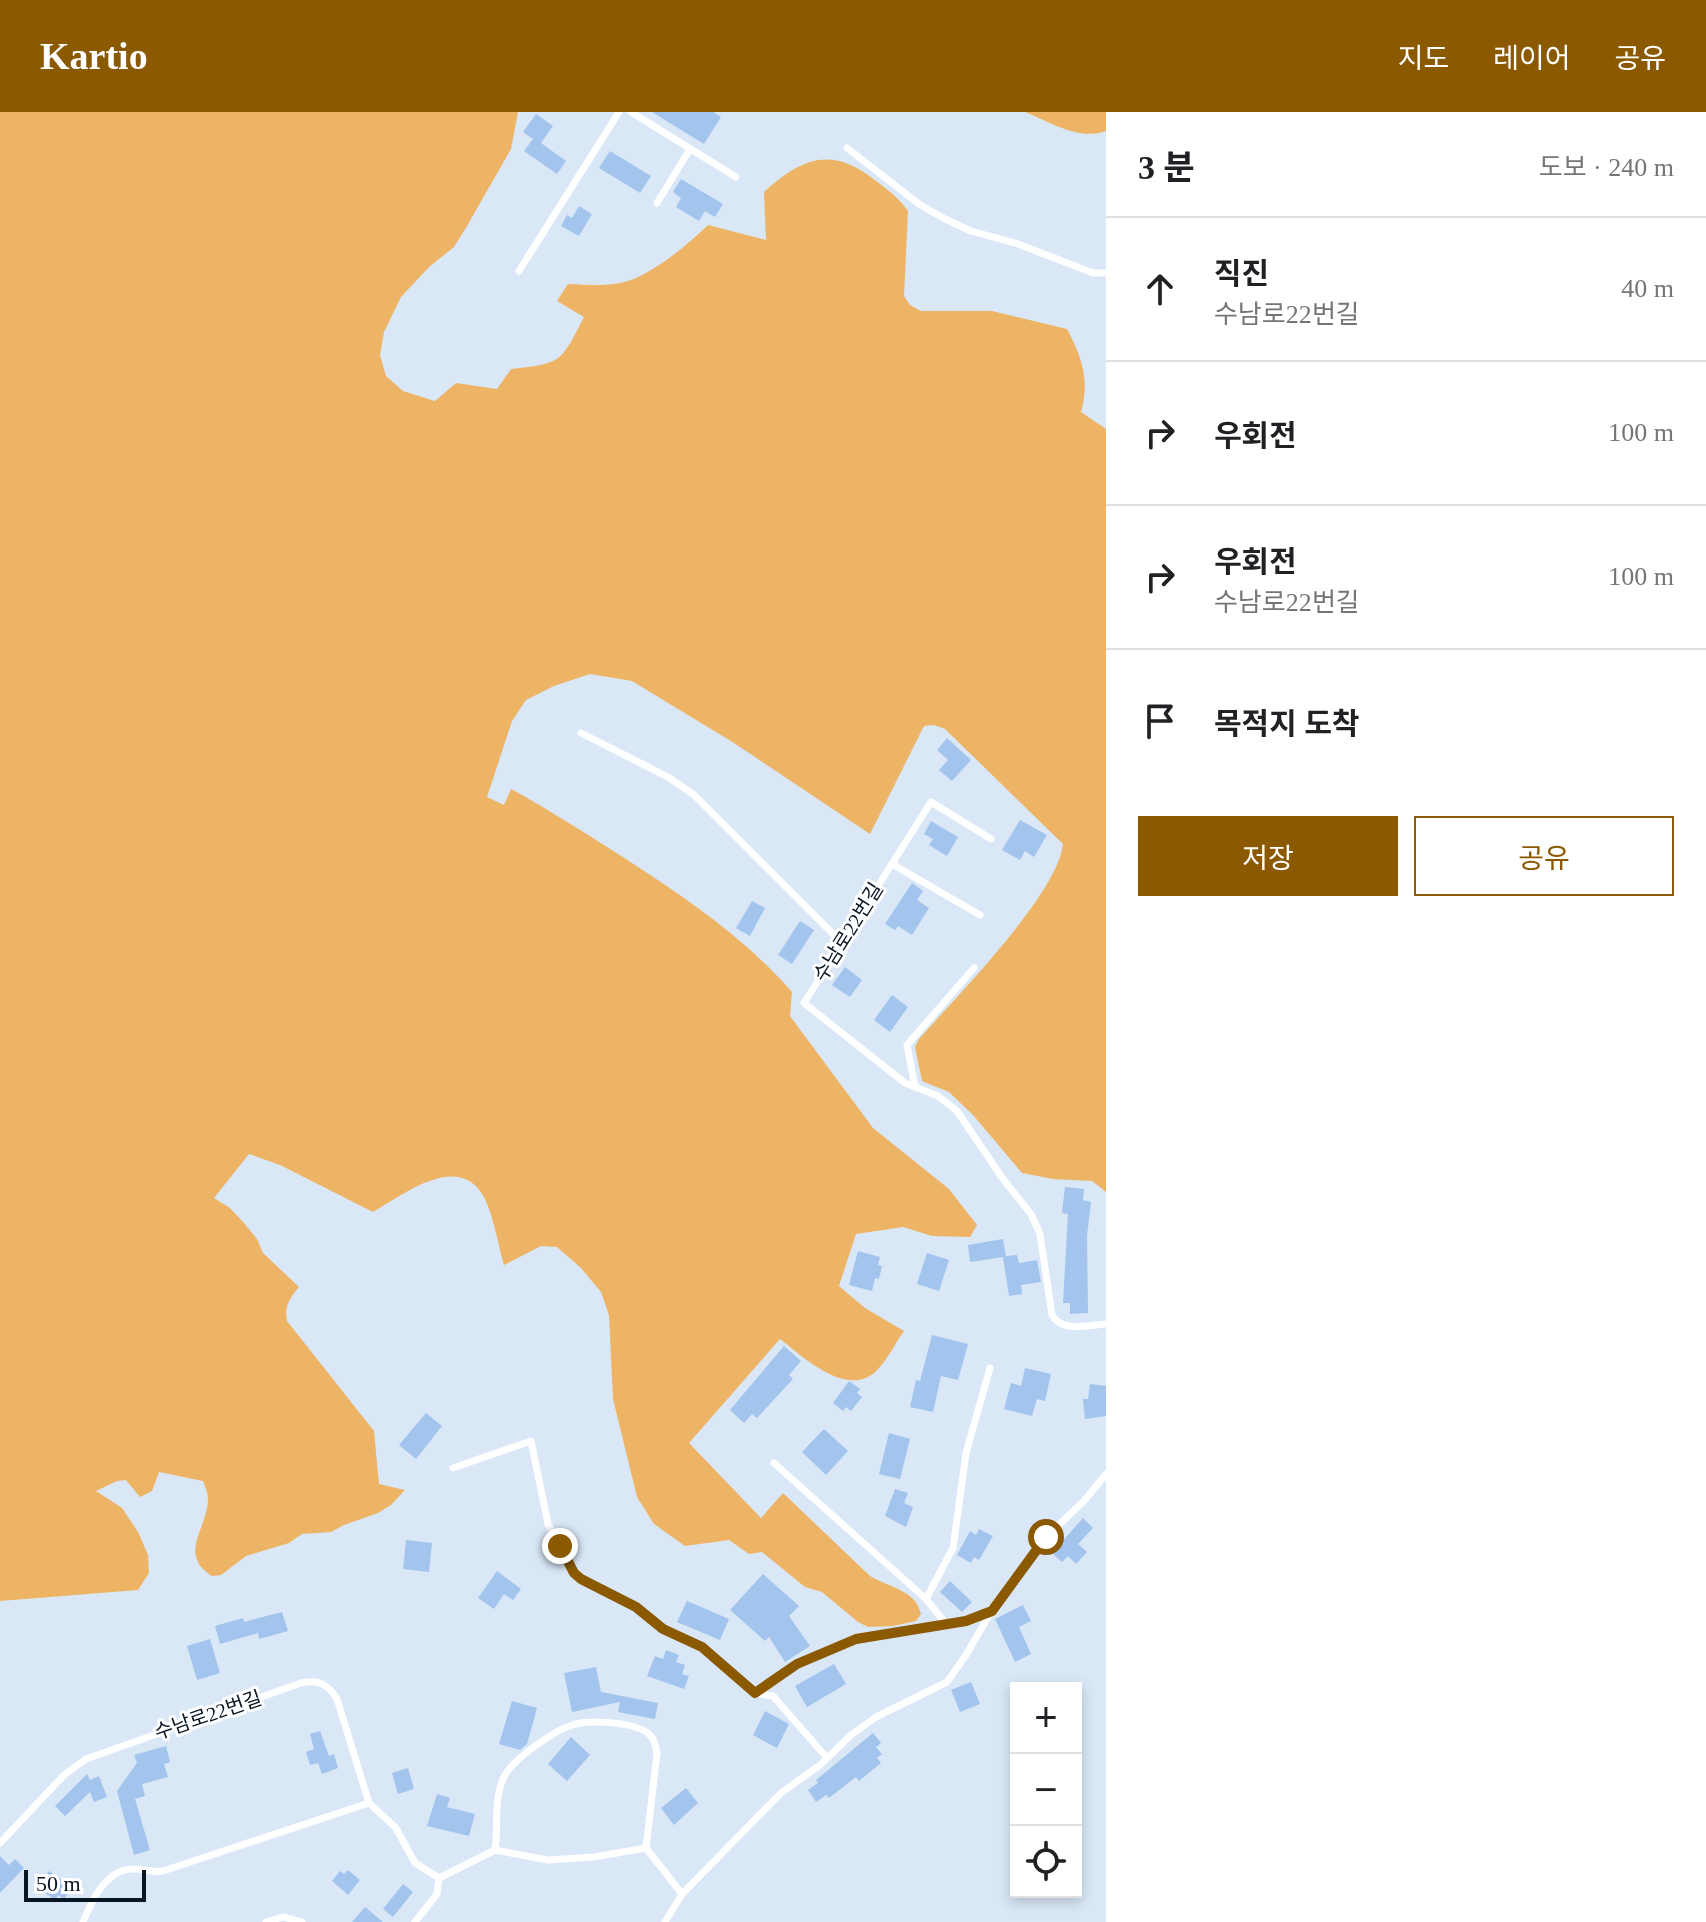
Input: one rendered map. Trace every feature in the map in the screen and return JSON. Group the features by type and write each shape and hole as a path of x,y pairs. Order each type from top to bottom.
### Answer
{"lane":[{"path":"519,271 619,112"},
{"path":"631,112 736,177"},
{"path":"847,148 919,204 945,219 1093,273 1106,273"},
{"path":"657,203 690,149"},
{"path":"581,733 668,777 693,794 842,943"},
{"name":"수남로22번길","path":"991,839 931,802 804,1003 905,1083 938,1096 957,1111 1031,1214 1040,1234 1052,1315 1056,1323 1065,1326 1106,1324"},
{"path":"892,864 980,915"},
{"path":"915,1087 907,1045 974,968"},
{"path":"926,1599 947,1562 956,1538 966,1453 990,1368"},
{"path":"453,1468 531,1441 548,1524 574,1573 636,1607 663,1629 702,1647 755,1693 773,1696 827,1758"},
{"path":"774,1463 926,1599 947,1625"},
{"path":"665,1922 682,1894 781,1793 876,1717 947,1682 992,1611 1046,1537 1084,1501 1106,1474"},
{"path":"755,1693 797,1664 856,1639 947,1625 992,1611"},
{"name":"수남로22번길","path":"0,1843 64,1775 86,1759 309,1681 326,1685 337,1699 369,1803 396,1828 415,1863 439,1878"},
{"path":"495,1850 498,1795 506,1773 514,1763 558,1731 584,1722 641,1729 650,1735 657,1753 646,1848 682,1894"},
{"path":"83,1922 97,1892 124,1870 163,1871 369,1803"},
{"path":"415,1922 437,1894 439,1878 495,1850 548,1860 594,1857 646,1848"},
{"path":"266,1922 283,1917 302,1922"}],"shaded area":[{"path":"0,112 518,112 511,149 467,226 454,247 429,267 401,297 384,332 380,355 386,376 403,391 435,401 456,383 497,389 511,369 541,365 558,358 570,344 584,317 557,301 568,284 608,285 631,280 662,263 708,225 766,240 764,192 792,171 818,160 845,163 860,170 893,194 908,211 904,296 910,305 921,311 992,311 1067,329 1083,369 1085,390 1081,412 1106,429 1106,1192 1092,1181 1053,1179 1022,1173 973,1115 949,1092 922,1081 915,1047 919,1039 1025,917 1057,865 1063,844 945,729 934,725 924,726 870,834 734,743 632,681 590,674 554,686 526,700 512,721 487,797 504,805 511,789 540,806 671,889 754,954 792,992 790,1016 873,1128 949,1189 977,1225 970,1237 932,1236 903,1227 856,1234 839,1286 865,1308 904,1331 882,1364 863,1379 837,1377 812,1364 780,1339 689,1443 761,1518 783,1493 870,1576 913,1599 921,1614 916,1621 868,1627 822,1592 805,1587 762,1552 749,1554 729,1540 685,1546 654,1524 637,1497 613,1399 609,1315 601,1292 581,1268 557,1247 541,1246 504,1265 489,1209 482,1194 471,1182 458,1177 429,1181 373,1212 280,1165 249,1154 214,1198 230,1208 257,1239 263,1253 299,1287 288,1302 287,1321 374,1431 379,1484 405,1490 378,1513 331,1532 302,1534 289,1543 246,1556 221,1575 212,1576 202,1568 195,1550 207,1510 208,1499 203,1481 159,1472 152,1491 140,1497 126,1480 117,1481 96,1491 122,1508 148,1555 149,1573 138,1590 0,1601"},
{"path":"1025,112 1106,112 1106,131 1075,132"}],"building":[{"path":"652,112 713,112 721,117 704,144"},
{"path":"536,114 553,126 541,143 566,161 557,174 524,151 533,139 523,132"},
{"path":"610,151 651,176 640,193 599,168"},
{"path":"681,179 723,204 715,217 705,211 699,221 676,207 681,198 673,192"},
{"path":"579,206 592,214 579,236 561,226 567,215 572,218"},
{"path":"947,738 971,760 952,781 939,770 948,760 937,750"},
{"path":"1020,820 1047,835 1034,857 1025,851 1020,860 1002,850"},
{"path":"931,821 958,837 947,856 929,845 933,839 924,834"},
{"path":"912,883 923,891 917,900 929,908 912,935 898,926 895,930 885,924"},
{"path":"752,901 765,908 750,936 736,928"},
{"path":"800,921 814,930 792,964 778,955"},
{"path":"845,967 862,980 850,997 832,985"},
{"path":"892,995 908,1007 890,1032 874,1020"},
{"path":"1065,1187 1084,1189 1083,1200 1091,1202 1087,1236 1088,1313 1070,1314 1070,1303 1063,1303 1068,1214 1062,1213"},
{"path":"1003,1239 1006,1256 1017,1255 1019,1263 1037,1260 1041,1282 1021,1285 1022,1294 1009,1296 1003,1257 970,1262 968,1245"},
{"path":"858,1251 880,1257 878,1265 882,1266 879,1279 875,1278 872,1291 849,1285"},
{"path":"927,1253 949,1260 939,1291 917,1284"},
{"path":"932,1335 968,1344 958,1380 941,1376 933,1412 910,1407"},
{"path":"784,1346 801,1361 789,1375 793,1379 757,1418 752,1414 744,1423 730,1410"},
{"path":"1025,1368 1051,1374 1045,1401 1037,1399 1032,1416 1004,1409 1011,1383 1021,1386"},
{"path":"849,1381 860,1389 857,1393 862,1397 851,1411 846,1407 843,1411 833,1403"},
{"path":"1090,1384 1106,1386 1106,1416 1085,1419 1083,1399 1088,1399"},
{"path":"426,1413 442,1426 416,1459 399,1445"},
{"path":"824,1429 848,1451 826,1475 802,1452"},
{"path":"889,1433 910,1439 900,1479 879,1474"},
{"path":"895,1489 908,1493 904,1503 913,1507 906,1527 885,1516"},
{"path":"1083,1518 1093,1528 1078,1544 1087,1552 1076,1564 1068,1556 1062,1562 1052,1553"},
{"path":"979,1529 993,1536 979,1560 974,1557 971,1563 957,1555 970,1531 976,1535"},
{"path":"406,1540 432,1543 429,1572 403,1569"},
{"path":"497,1571 521,1589 513,1600 504,1594 494,1609 478,1598"},
{"path":"763,1574 799,1606 789,1616 810,1646 785,1662 769,1637 765,1641 730,1610"},
{"path":"950,1581 972,1602 962,1612 940,1592"},
{"path":"687,1601 729,1619 720,1640 677,1622"},
{"path":"1023,1605 1031,1621 1019,1627 1031,1654 1015,1662 995,1619"},
{"path":"282,1612 288,1631 259,1639 258,1633 220,1644 215,1626"},
{"path":"210,1639 220,1673 197,1680 187,1646"},
{"path":"666,1650 679,1655 676,1662 685,1665 682,1674 689,1676 684,1689 647,1676 655,1656 663,1659"},
{"path":"834,1664 846,1684 807,1707 795,1686"},
{"path":"596,1667 601,1692 658,1703 655,1719 618,1712 620,1702 572,1712 564,1673"},
{"path":"971,1682 980,1704 960,1712 951,1690"},
{"path":"512,1701 537,1708 527,1744 520,1750 499,1744"},
{"path":"765,1711 789,1724 777,1748 753,1735"},
{"path":"320,1731 329,1756 334,1754 338,1768 322,1774 318,1763 310,1765 306,1752 314,1749 310,1734"},
{"path":"873,1733 881,1743 876,1747 882,1754 877,1758 881,1763 859,1781 856,1777 829,1798 826,1795 816,1802 808,1790 818,1783 816,1780"},
{"path":"571,1737 590,1755 567,1781 548,1764"},
{"path":"166,1746 170,1762 164,1764 168,1777 142,1784 145,1796 135,1799 150,1850 134,1855 117,1791 137,1763 134,1755"},
{"path":"408,1768 414,1789 398,1794 392,1773"},
{"path":"87,1774 90,1780 99,1776 107,1797 94,1802 90,1792 65,1816 55,1806"},
{"path":"686,1788 698,1803 674,1825 661,1808"},
{"path":"437,1794 450,1798 447,1807 475,1814 469,1836 427,1826"},
{"path":"0,1856 9,1865 15,1859 24,1868 0,1893"},
{"path":"348,1870 360,1880 348,1895 332,1881 340,1871 344,1874"},
{"path":"49,1871 73,1887 64,1899 58,1895 55,1900 38,1888"},
{"path":"403,1884 413,1892 393,1917 383,1909"},
{"path":"365,1907 383,1922 352,1922"}],"route":[{"path":"560,1546 574,1573 581,1579 636,1607 663,1629 702,1647 755,1693 797,1664 856,1639 966,1621 992,1611 1046,1537"}]}
